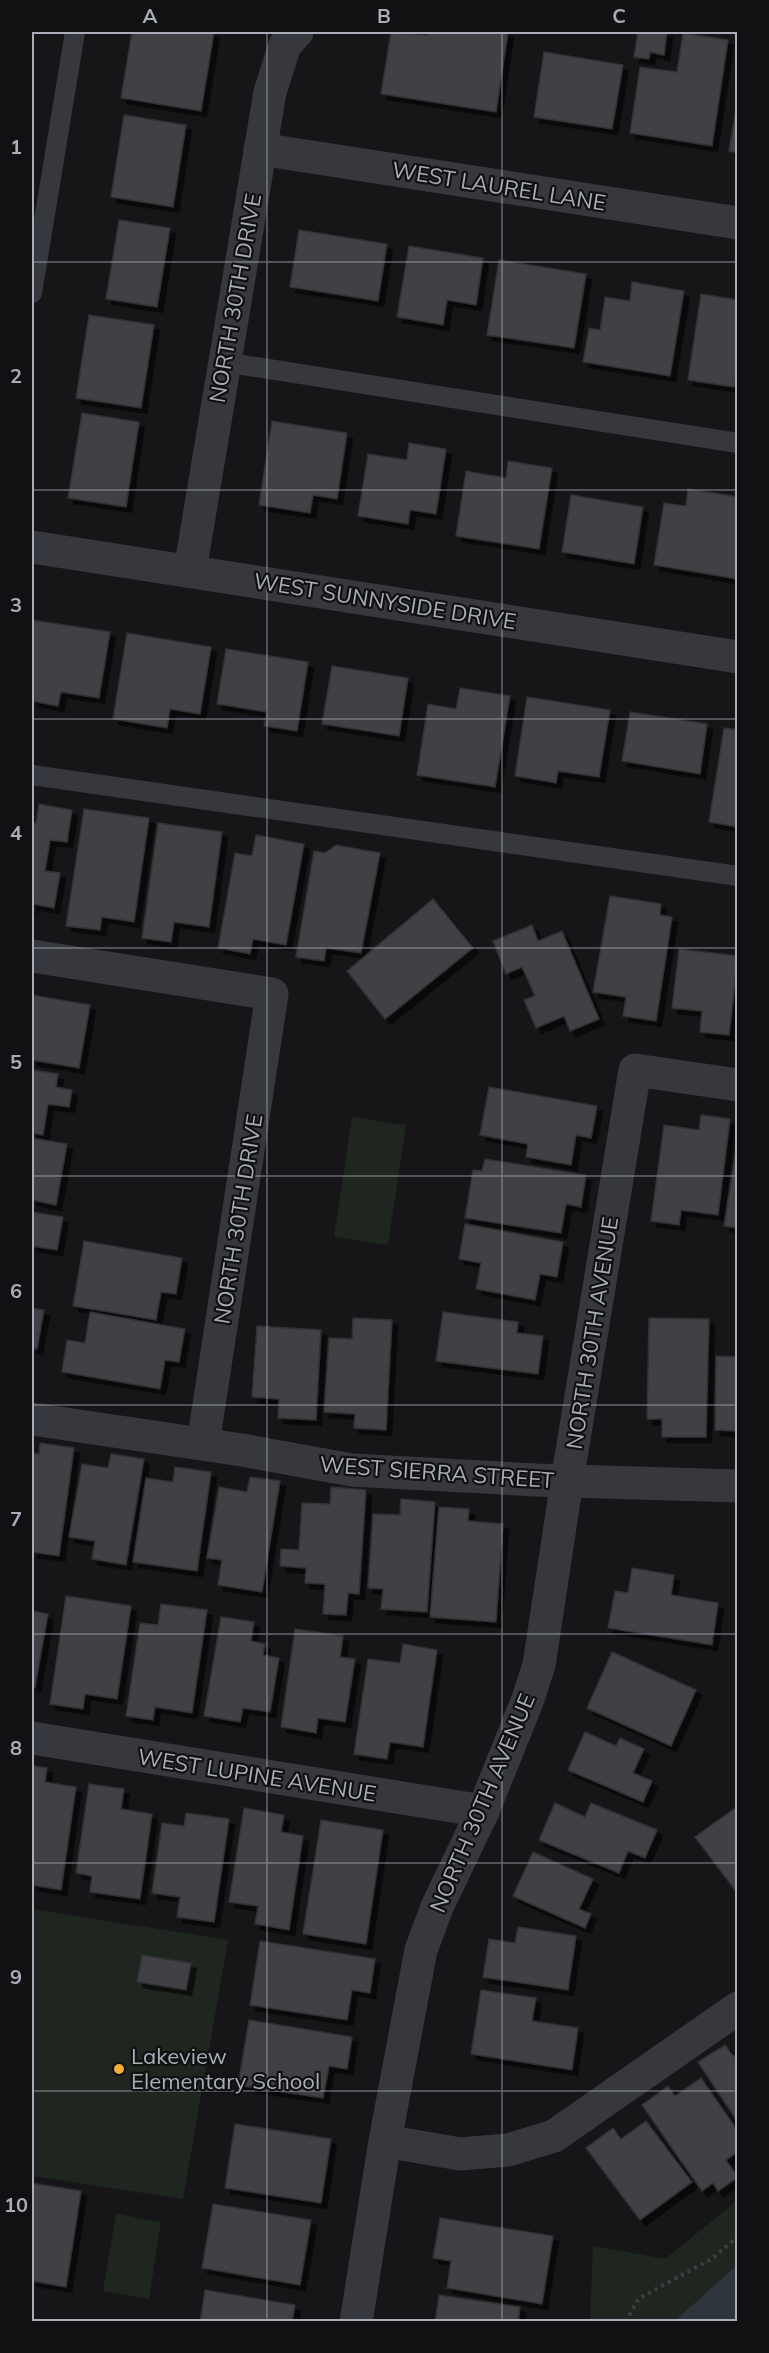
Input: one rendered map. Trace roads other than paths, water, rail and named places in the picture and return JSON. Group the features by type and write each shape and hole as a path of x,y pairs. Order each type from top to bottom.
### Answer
{"street":[{"name":"NORTH 30TH DRIVE","path":"190,571 270,92 285,45 297,32"},
{"name":"WEST LAUREL LANE","path":"261,149 738,224"},
{"name":"WEST SUNNYSIDE DRIVE","path":"32,547 738,657"},
{"name":"NORTH 30TH DRIVE","path":"32,956 272,994 203,1444"},
{"name":"NORTH 30TH AVENUE","path":"356,2322 385,2141 421,1950 437,1907 483,1811 528,1699 539,1665 635,1070 738,1085"},
{"name":"WEST SIERRA STREET","path":"32,1419 203,1444 352,1470 567,1481 738,1486"},
{"name":"WEST LUPINE AVENUE","path":"32,1738 483,1811"},
{"path":"385,2141 460,2154 508,2150 554,2136 738,2008"}],"lane":[{"path":"32,293 75,32"},
{"path":"224,362 738,443"},
{"path":"32,775 738,876"}],"place":[{"name":"Lakeview Elementary School","path":"119,2069"}]}
